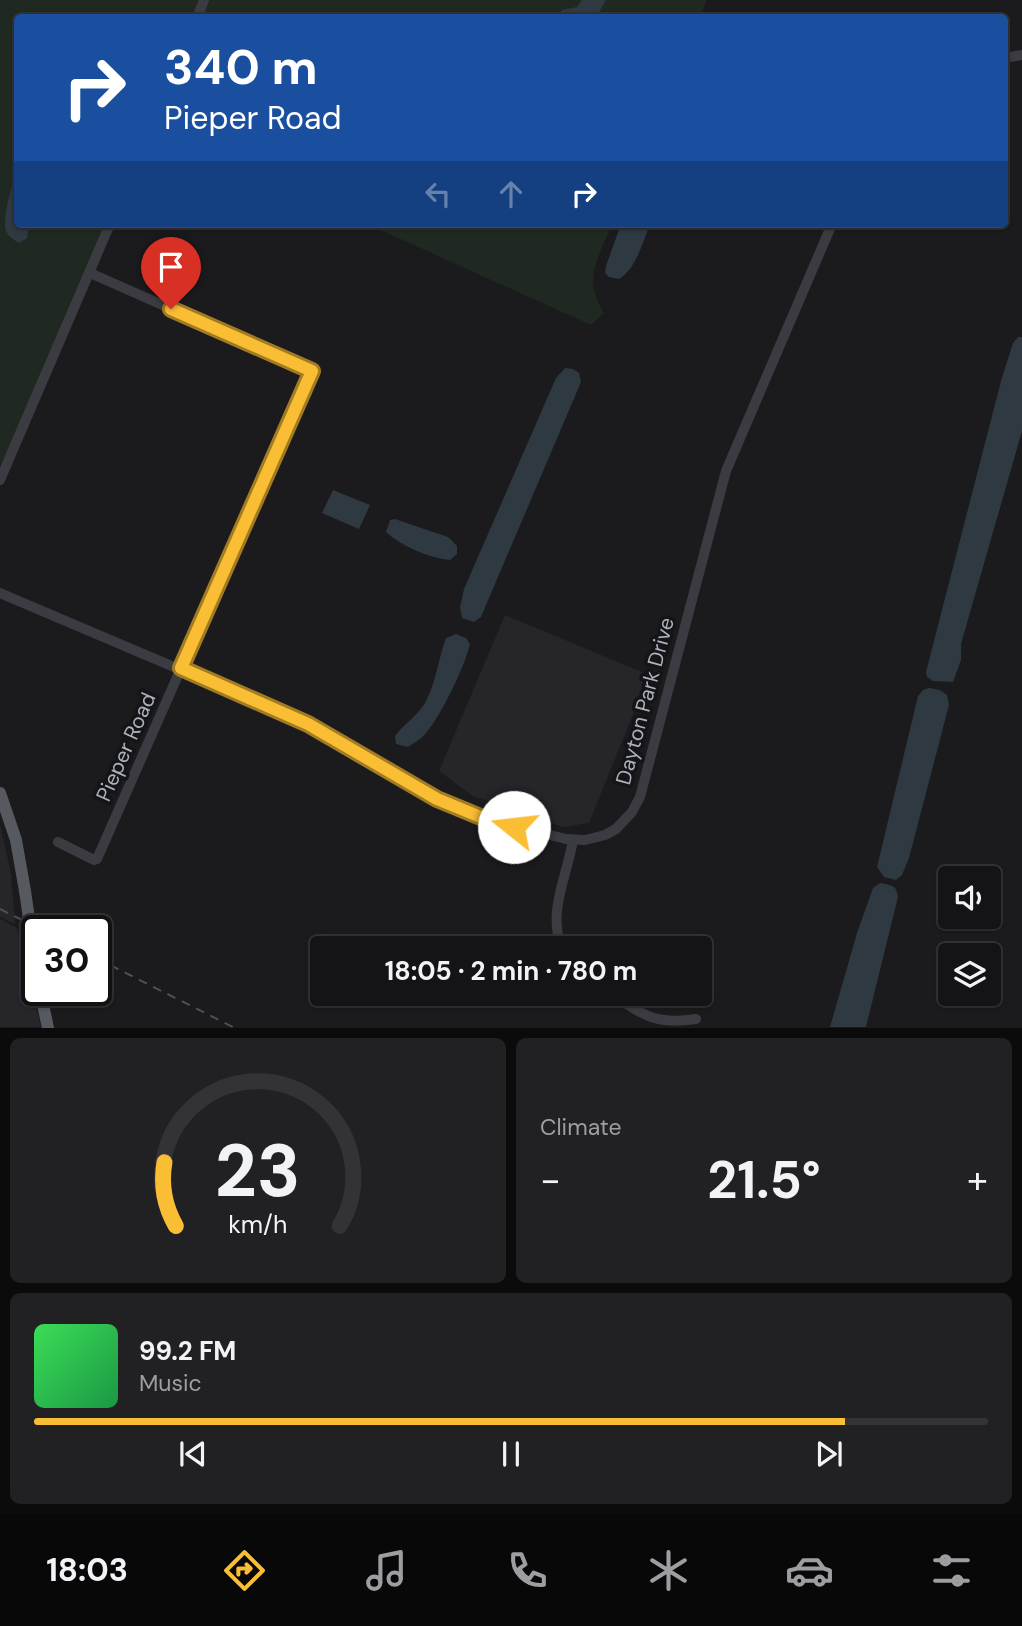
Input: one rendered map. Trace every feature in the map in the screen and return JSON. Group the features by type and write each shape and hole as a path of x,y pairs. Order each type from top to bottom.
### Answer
{"main road":[{"path":"0,793 16,840 28,915"},
{"path":"43,1006 48,1027"}],"street":[{"path":"0,480 108,228"},
{"name":"Dayton Park Drive","path":"0,593 308,724 418,789 456,808 490,820 573,840 596,838 615,829 632,812 640,797 726,471 830,228"},
{"name":"Pieper Road","path":"58,842 97,859 312,371 90,273"},
{"path":"558,936 556,908 573,840"},
{"path":"630,1006 655,1020 672,1022 696,1019"}],"shaded area":[{"path":"0,0 707,0 701,14 14,14 14,228 108,228 44,380 0,465"},
{"path":"582,0 606,0 598,14 560,14 562,10 577,7"},
{"path":"14,179 14,228 28,228 27,238 19,243 6,231 8,200"},
{"path":"376,228 610,228 594,268 593,279 597,301 604,313 591,325"},
{"path":"620,228 649,228 642,247 625,275 619,279 609,277 605,273"},
{"path":"1018,337 1022,337 1022,431 961,644 961,660 953,682 933,681 927,677 926,672 1001,381 1013,343"},
{"path":"565,368 579,373 581,382 481,617 474,622 462,618 460,607 464,589 556,378"},
{"path":"333,490 370,505 359,529 322,513"},
{"path":"395,519 448,537 457,546 457,554 450,560 442,559 407,546 386,532 390,520"},
{"path":"505,615 649,675 589,823 563,827 473,796 439,771"},
{"path":"456,634 466,638 470,644 445,703 420,739 408,747 396,744 395,736 425,703 446,638"},
{"path":"929,688 940,690 947,695 949,705 909,858 902,875 896,880 884,877 877,867 918,696"},
{"path":"0,824 11,873 15,924 0,917"},
{"path":"880,883 893,886 898,897 866,1027 830,1027 857,933 873,888"},
{"path":"0,919 17,928 21,944 21,1006 36,1006 41,1027 0,1027"}],"railway":[{"path":"0,909 21,920"},
{"path":"112,966 235,1028"}],"route":[{"path":"171,309 312,371 181,668 308,724 437,799 483,818 514,827"}]}
